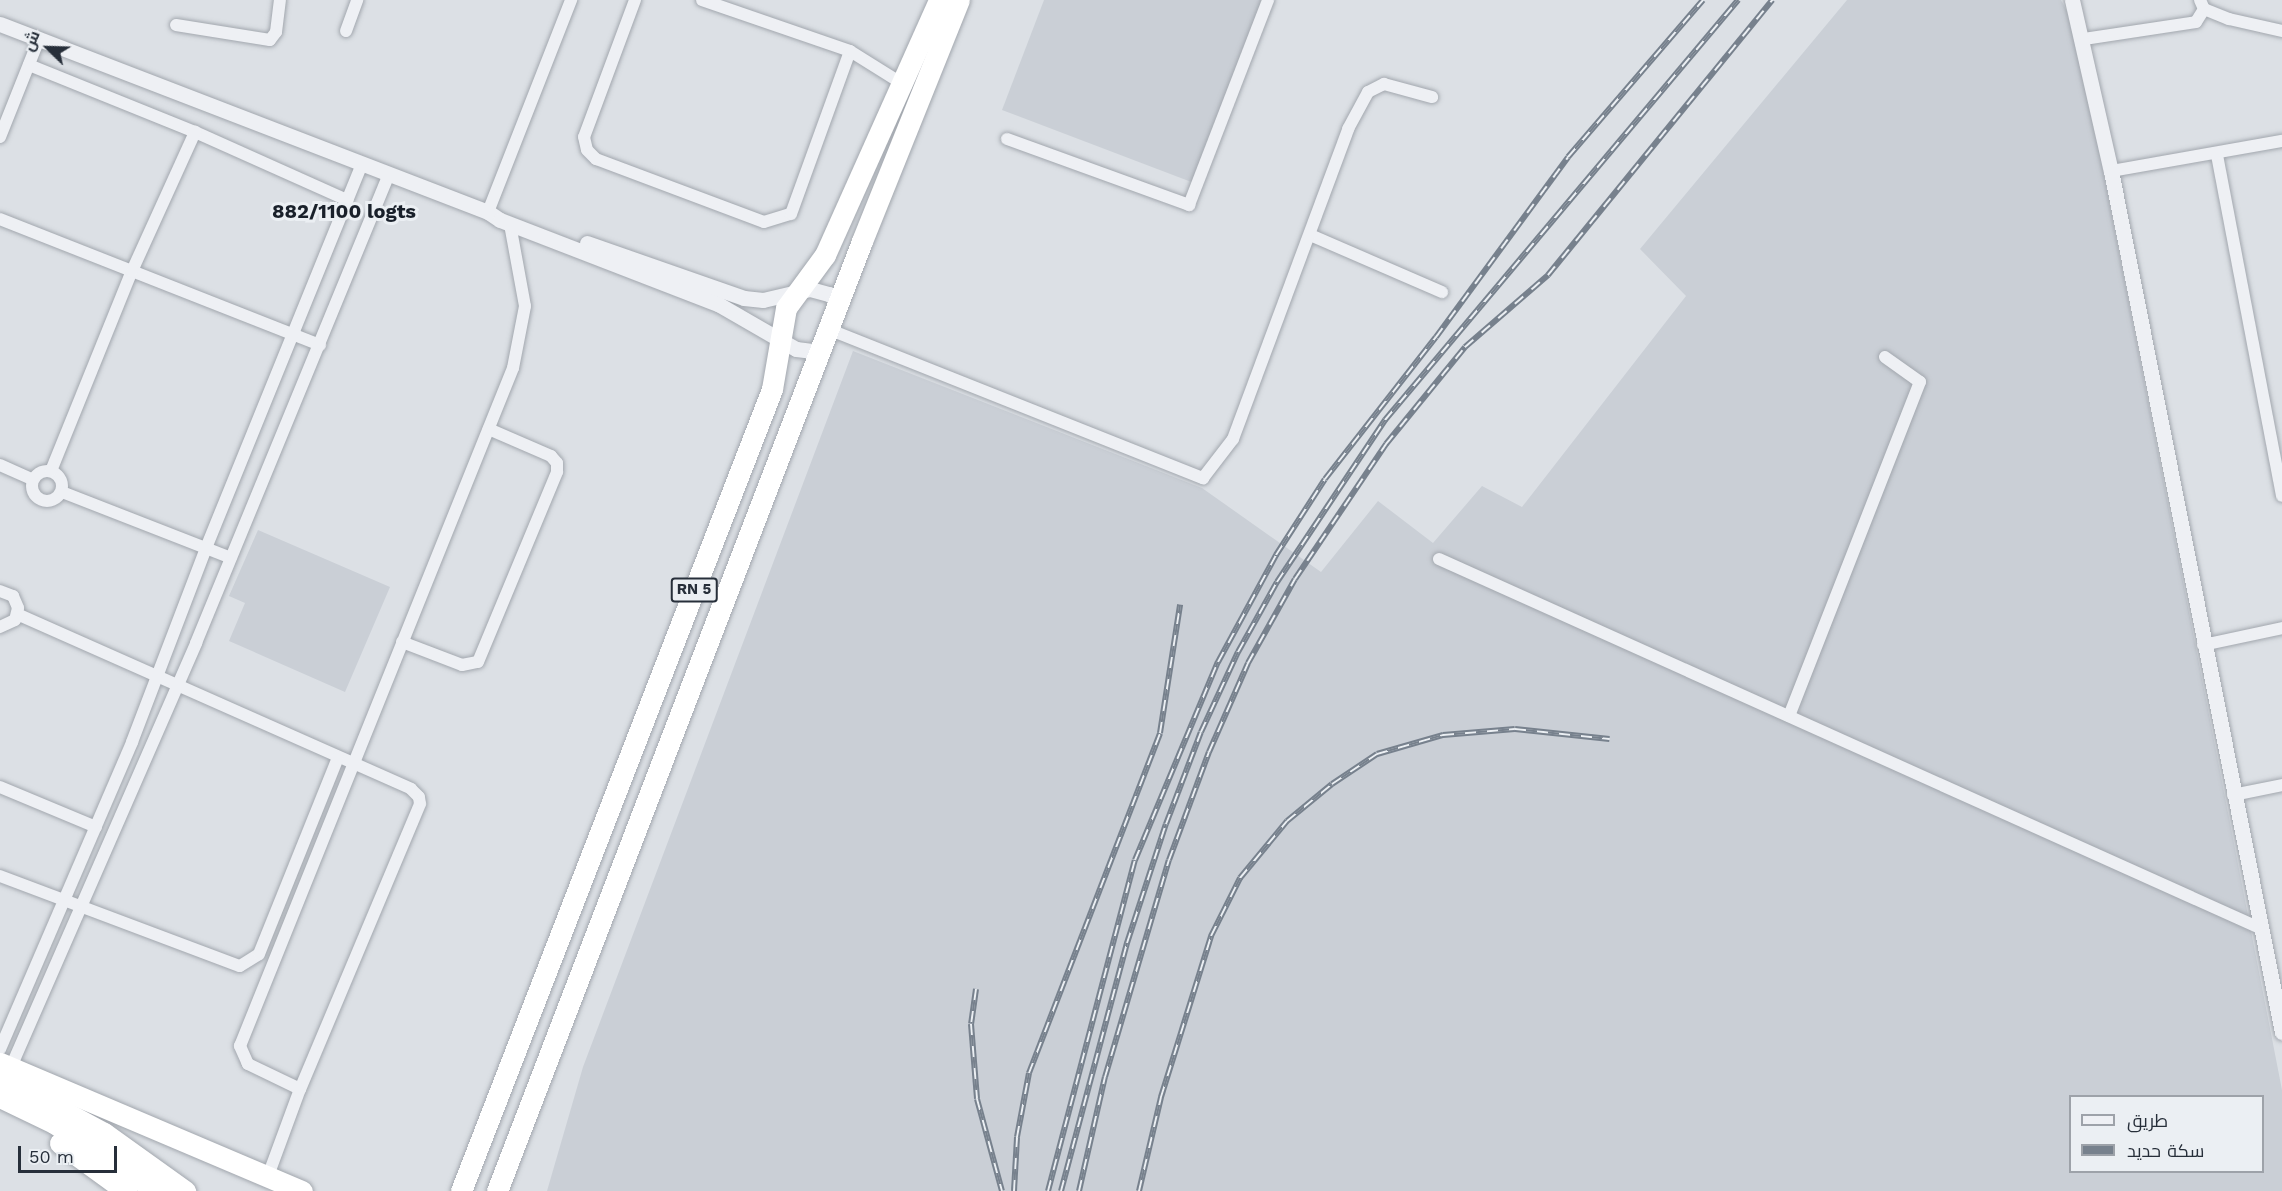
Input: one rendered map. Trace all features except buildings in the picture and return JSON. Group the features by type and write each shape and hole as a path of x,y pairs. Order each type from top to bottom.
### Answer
{"highway":[{"name":"RN 5","path":"461,1191 772,389 782,342 786,308 825,255 900,82 939,0"},
{"name":"RN 5","path":"498,1191 828,329 959,0"},
{"path":"825,255 852,267"},
{"path":"4,1069 302,1191"},
{"path":"4,1069 104,1133 185,1191"},
{"path":"0,1097 54,1123 157,1191"},
{"path":"0,1108 65,1146 126,1191"}],"street":[{"path":"176,24 270,40 276,32 280,0"},
{"path":"346,31 357,0"},
{"path":"488,212 571,0"},
{"path":"635,0 584,137 587,150 596,159 764,222 791,213 850,51"},
{"path":"702,0 850,51 920,95"},
{"path":"1007,139 1188,205 1268,0"},
{"path":"2072,0 2084,39 2111,171 2203,645 2282,1032"},
{"path":"2084,39 2196,22 2202,4 2229,19 2282,31"},
{"path":"0,24 488,212 510,225 718,304 782,342 803,351 820,352"},
{"path":"0,137 39,39"},
{"path":"29,65 195,132 347,200"},
{"path":"828,329 1203,478 1233,439 1348,129 1368,92 1384,84 1432,97"},
{"path":"51,471 132,271 195,132"},
{"path":"2111,171 2217,155 2282,141"},
{"path":"2217,155 2282,496"},
{"path":"0,1049 96,827 362,164"},
{"path":"4,1069 84,906 320,345 389,174"},
{"path":"488,212 502,213 744,298 763,300 797,291 816,290 839,302"},
{"path":"0,219 320,345"},
{"path":"300,1089 248,1064 242,1056 240,1046 352,763 513,368 523,327 524,285 510,225"},
{"path":"1310,235 1442,292"},
{"path":"1789,716 1920,382 1885,357"},
{"path":"402,642 462,665 478,662 557,472 557,463 551,456 489,429"},
{"path":"0,465 33,480"},
{"path":"51,471 62,481 62,492 52,501 44,501 33,490 33,480 40,472 51,471"},
{"path":"62,492 231,558"},
{"path":"1439,559 2262,929"},
{"path":"0,591 13,596 17,614 10,624 0,627"},
{"path":"17,614 156,679 414,791 420,804 300,1089 268,1176"},
{"path":"2203,645 2282,628"},
{"path":"0,876 240,966 252,962 259,954 338,757"},
{"path":"2233,795 2282,785"},
{"path":"0,787 96,827"}],"shaded area":[{"path":"1044,0 1264,0 1194,183 1002,110"},
{"path":"1847,0 2061,0 2075,27 2282,1090 2282,1191 547,1191 583,1067 853,351 1202,488 1321,572 1378,501 1433,543 1482,486 1522,507 1686,296 1640,249"},
{"path":"258,530 390,587 345,692 229,641 245,603 229,596"}],"railway":[{"path":"1048,1191 1135,860 1218,662 1276,555 1325,479 1436,337 1568,157 1703,0"},
{"path":"1061,1191 1127,943 1166,824 1201,732 1238,652 1277,582 1385,420 1738,0"},
{"path":"1079,1191 1105,1077 1169,860 1209,752 1248,663 1295,579 1386,444 1465,347 1548,275 1772,0"},
{"path":"1014,1191 1017,1137 1029,1073 1160,733 1180,605"},
{"path":"1139,1191 1161,1097 1211,936 1240,878 1287,821 1332,784 1377,754 1443,735 1515,729 1609,739"},
{"path":"976,989 971,1024 977,1099 1002,1191"}],"district":[{"name":"882/1100 logts","path":"344,211"}]}
